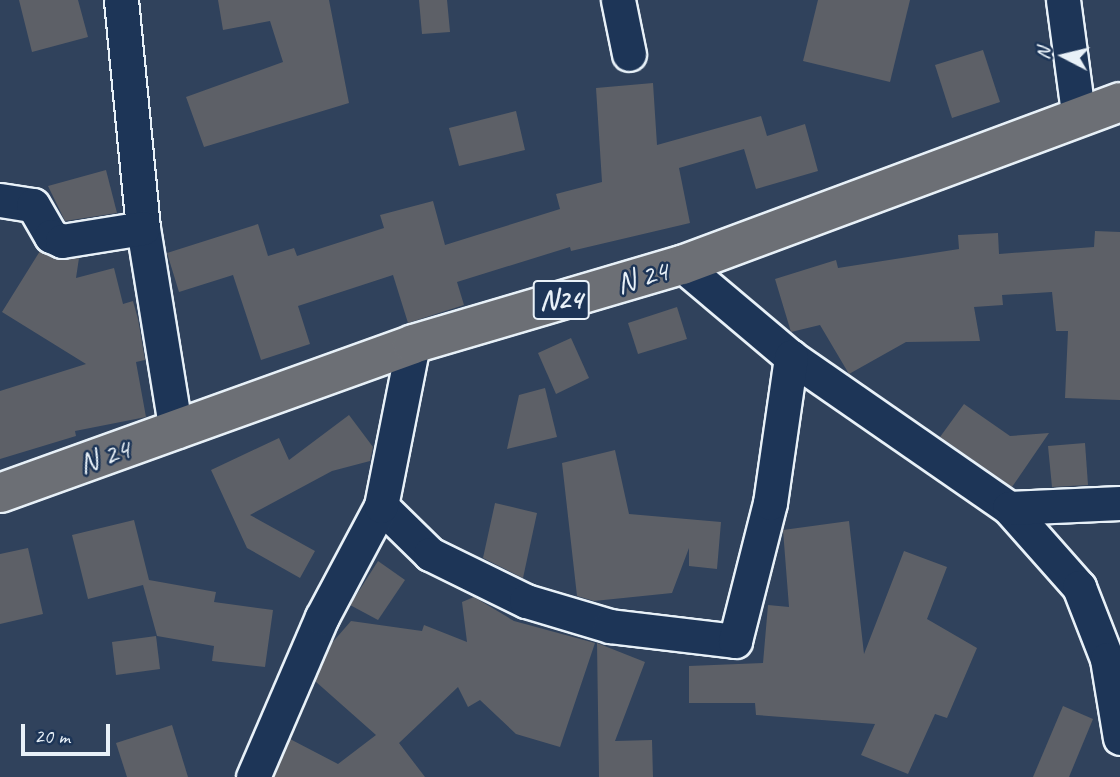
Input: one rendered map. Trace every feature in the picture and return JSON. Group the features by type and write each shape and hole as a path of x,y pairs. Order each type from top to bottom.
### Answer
{"main road":[{"name":"N 24","path":"0,493 413,344 682,265 1078,113 1120,102"}],"street":[{"path":"121,0 143,228 176,431"},
{"path":"618,0 629,54"},
{"path":"1063,0 1078,113"},
{"path":"0,200 33,205 51,236 62,241 143,228"},
{"path":"682,265 791,356 1009,508 1079,587 1107,659 1120,738"},
{"path":"253,777 322,617 381,506 413,344"},
{"path":"381,506 430,554 526,601 610,626 734,641 770,503 791,356"},
{"path":"1009,508 1120,503"}],"building":[{"path":"19,0 78,0 88,37 32,52"},
{"path":"218,0 329,0 349,103 204,147 186,97 283,62 270,21 223,30"},
{"path":"419,0 447,0 450,32 422,34"},
{"path":"818,0 910,0 890,82 803,61"},
{"path":"983,50 1000,102 952,118 935,65"},
{"path":"653,83 657,145 761,116 767,136 805,124 818,171 756,189 744,149 679,168 690,223 571,251 570,247 457,282 464,305 408,323 393,275 298,306 310,344 261,360 233,275 179,292 167,253 258,224 268,256 294,248 297,256 384,228 380,215 433,201 445,245 560,209 556,194 602,182 596,88"},
{"path":"516,111 525,150 459,166 449,128"},
{"path":"106,170 117,213 65,221 48,186"},
{"path":"1095,231 1120,232 1120,400 1065,398 1068,331 1056,331 1052,292 1002,295 1003,305 974,307 980,341 906,342 849,374 820,325 791,332 775,279 836,260 838,268 959,249 958,235 998,233 999,254 1094,247"},
{"path":"40,251 55,259 79,258 76,278 114,268 123,304 133,301 138,319 145,360 136,362 146,417 75,431 76,436 0,459 0,391 86,364 2,312"},
{"path":"677,307 687,339 638,354 628,323"},
{"path":"571,338 589,378 556,394 538,353"},
{"path":"545,388 557,437 507,449 519,395"},
{"path":"964,404 1010,436 1049,433 1012,487 940,437"},
{"path":"349,415 373,447 370,461 332,471 250,515 315,551 300,578 247,548 211,470 279,438 289,460"},
{"path":"1085,443 1088,485 1052,487 1048,446"},
{"path":"615,450 629,514 721,522 717,569 689,566 689,548 672,593 594,601 577,596 562,463"},
{"path":"495,503 537,513 523,578 483,558"},
{"path":"134,520 149,580 216,592 214,602 273,610 265,667 212,661 214,646 157,636 143,585 88,599 72,535"},
{"path":"849,521 864,654 904,551 947,567 927,619 977,648 947,718 935,714 908,774 861,755 875,724 756,715 755,703 689,703 689,666 763,663 768,605 789,607 783,530"},
{"path":"28,548 43,614 0,624 0,554"},
{"path":"378,561 405,580 378,620 350,605"},
{"path":"474,597 514,621 595,643 560,747 516,734 480,700 468,707 458,687 399,743 425,777 274,777 290,739 338,764 376,735 315,681 331,644 351,621 422,631 424,625 467,642 462,602"},
{"path":"156,636 160,669 116,675 112,642"},
{"path":"597,643 645,662 615,741 652,740 653,777 599,777"},
{"path":"1063,706 1093,719 1069,777 1033,777"},
{"path":"172,725 188,777 127,777 116,743"}]}
